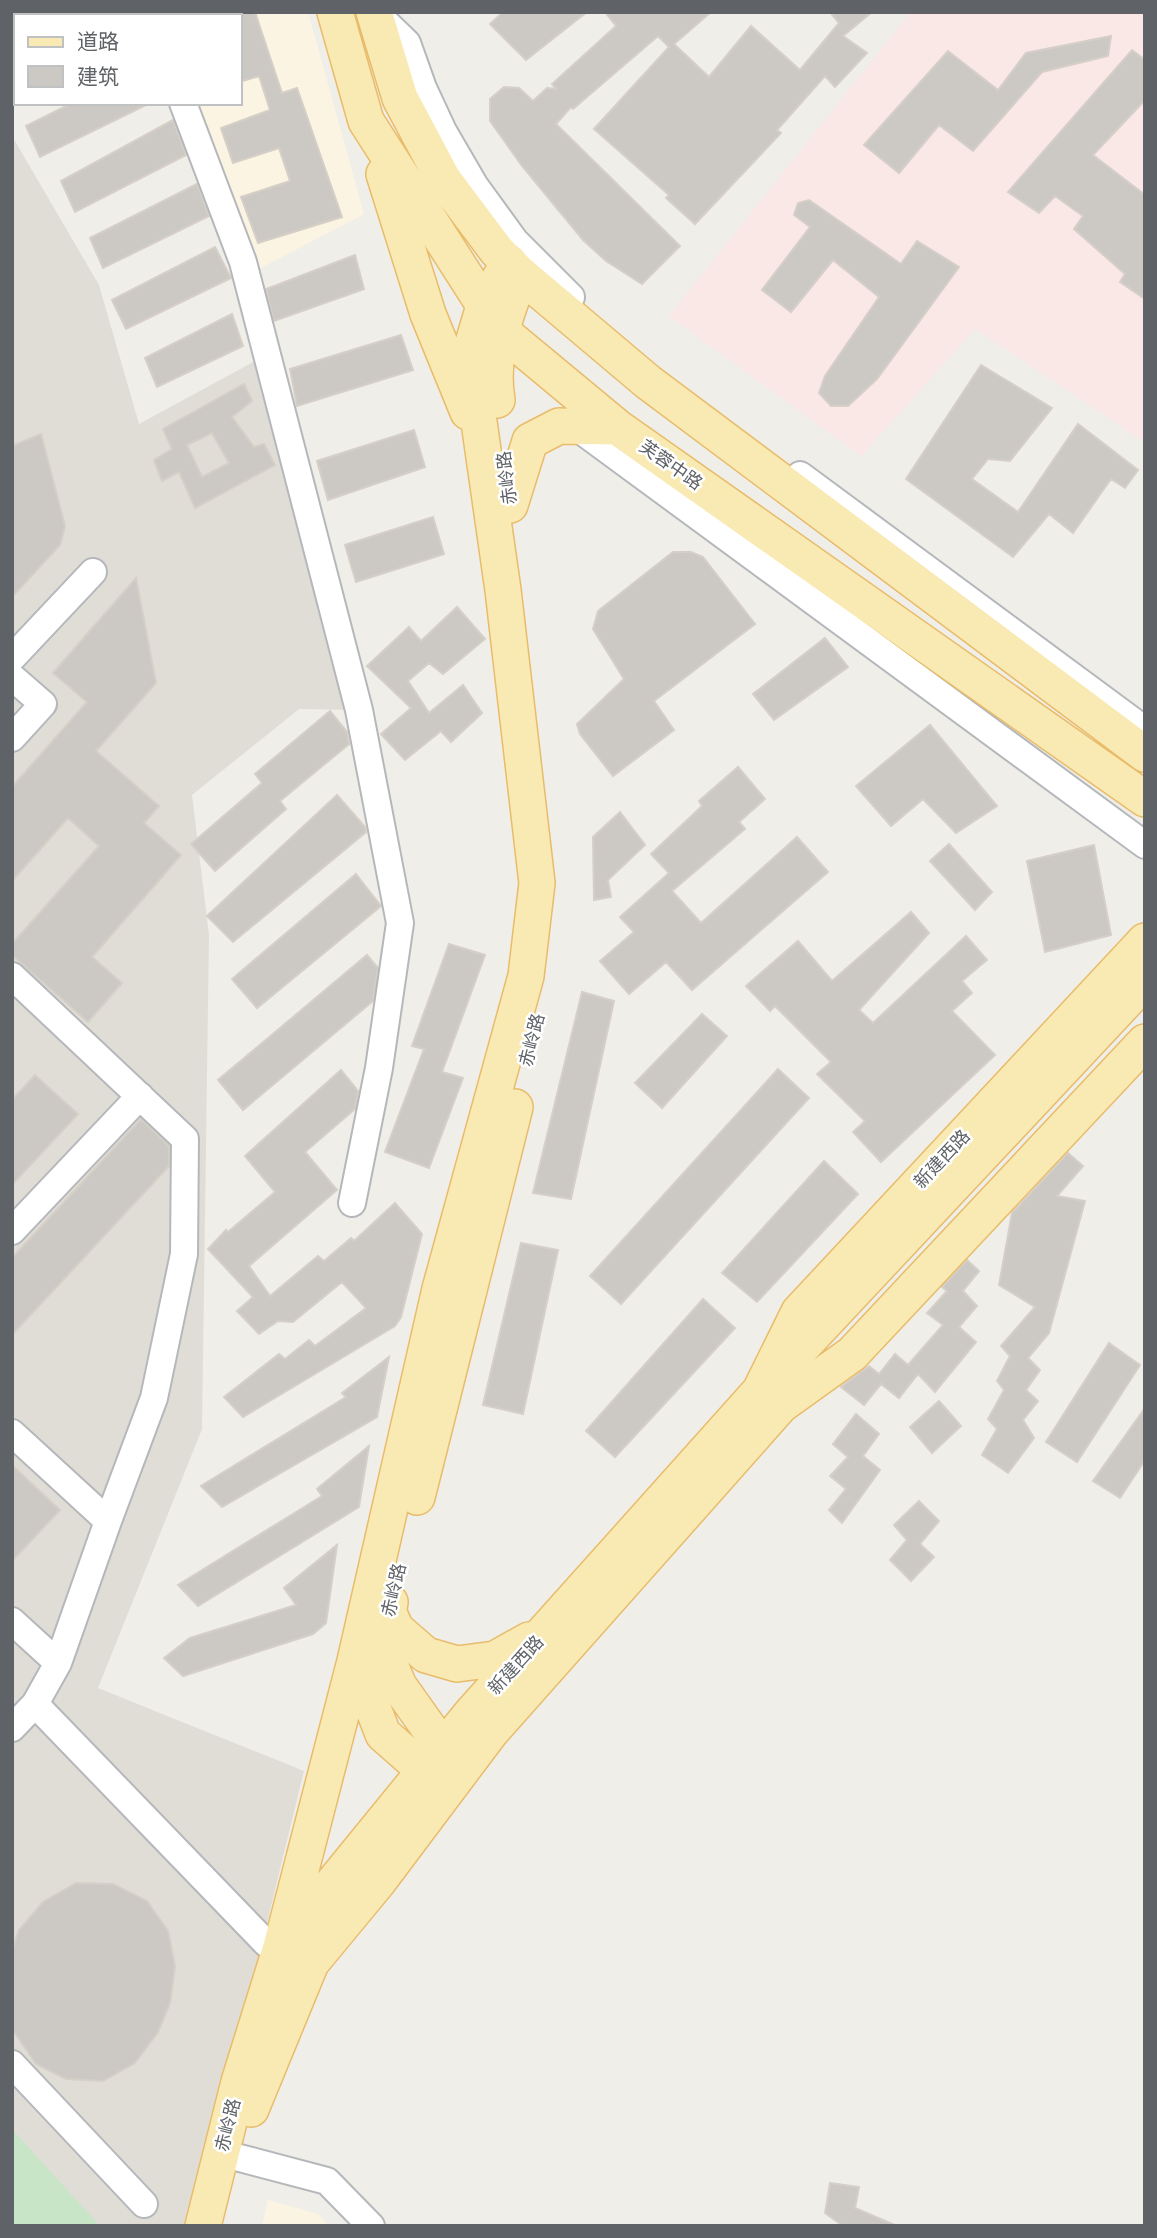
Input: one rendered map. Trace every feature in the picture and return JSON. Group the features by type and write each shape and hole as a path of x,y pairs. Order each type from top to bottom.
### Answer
{"main road":[{"name":"芙蓉中路","path":"335,12 366,121 492,318 617,427 1145,799"},
{"path":"374,12 400,98 443,179 497,251 514,268 648,382 1145,754"},
{"name":"赤岭路","path":"366,121 428,314 482,444"},
{"name":"赤岭路","path":"203,2226 273,1945 355,1661 440,1289 527,976 537,883 503,590 475,394 472,343 492,318 514,268"},
{"name":"赤岭路","path":"216,2226 232,2156 311,1964 378,1882 448,1765 399,1686 383,1648 388,1611 546,982 552,860 529,691 494,382 492,318"},
{"path":"510,505 530,442 559,426 617,427"},
{"name":"新建西路","path":"771,1398 799,1312 1145,941"},
{"name":"新建西路","path":"448,1765 490,1733 771,1398 1145,981"},
{"name":"新建西路","path":"273,1945 448,1765 547,1629 1145,1014"},
{"name":"新建西路","path":"771,1398 852,1354 1145,1042"},
{"path":"388,1611 396,1629 426,1655 457,1664 495,1659 547,1629"},
{"path":"355,1661 383,1734 448,1765"}],"street":[{"path":"374,12 407,43 438,120 475,186 515,241 568,295 605,329 1145,730"},
{"path":"184,105 243,262 359,710 400,923 379,1068 352,1203"},
{"path":"575,426 1145,845"},
{"path":"12,658 93,572"},
{"path":"12,677 43,704 12,738"},
{"path":"12,976 185,1139 184,1254 154,1398 58,1663 35,1704 12,1728"},
{"path":"12,1231 140,1096"},
{"path":"12,1433 108,1521"},
{"path":"12,1621 58,1663"},
{"path":"35,1704 273,1945"},
{"path":"12,2064 144,2204"},
{"path":"232,2156 327,2181 371,2226"}],"shaded area":[{"path":"308,12 364,214 259,269 194,105 242,105 242,14 158,14"},
{"path":"911,12 1145,12 1145,443 975,329 861,456 669,316"},
{"path":"12,136 99,285 139,424 270,353 359,710 299,709 192,795 209,935 202,1429 98,1688 304,1771 193,2226 12,2226"},
{"path":"268,2200 318,2214 329,2226 262,2226"}],"green space":[{"path":"12,2129 100,2226 12,2226"}],"building":[{"path":"255,12 282,93 297,88 342,217 258,243 241,197 290,181 279,148 233,163 221,128 270,110 259,76 242,81 242,14"},
{"path":"503,12 587,12 526,60 490,24"},
{"path":"605,12 711,12 674,44 709,77 751,26 800,70 839,23 830,12 872,12 843,36 867,53 835,87 825,76 777,130 781,133 695,224 666,198 669,195 594,129 669,47 658,36 573,109 571,107 556,124 680,246 642,284 606,261 583,240 522,166 490,121 490,99 504,87 519,88 533,101 547,88 556,89 552,84 616,26"},
{"path":"1111,36 1108,56 1042,72 973,151 939,125 899,173 864,145 948,51 998,90 1026,53"},
{"path":"1132,50 1145,60 1145,100 1093,155 1145,195 1145,299 1120,282 1125,274 1074,229 1083,216 1055,196 1039,213 1008,192"},
{"path":"68,105 146,105 40,157 26,126"},
{"path":"173,120 186,155 75,212 61,181"},
{"path":"197,184 209,216 103,268 90,238"},
{"path":"809,200 901,264 917,241 959,267 877,379 848,406 831,406 819,393 825,376 879,297 833,260 791,312 762,290 810,227 794,215 798,203"},
{"path":"215,247 231,278 126,329 112,300"},
{"path":"355,255 364,289 274,321 266,289"},
{"path":"232,314 243,346 157,387 145,358"},
{"path":"401,335 413,370 297,406 290,369"},
{"path":"981,365 1052,408 1010,461 988,459 972,479 1018,512 1078,424 1138,470 1125,488 1111,479 1073,533 1049,514 1013,557 906,479"},
{"path":"244,384 252,401 232,417 254,447 264,444 275,465 195,508 179,472 162,481 154,460 172,449 163,429","holes":["212,433 229,463 202,477 187,445"]},
{"path":"414,430 425,467 328,500 317,461"},
{"path":"41,434 65,526 60,545 12,597 12,446"},
{"path":"433,517 444,554 356,582 345,545"},
{"path":"673,552 691,552 703,557 755,624 654,701 674,730 613,776 580,734 577,724 624,679 593,629 598,611"},
{"path":"136,578 156,683 96,751 159,806 144,823 181,855 92,957 122,983 88,1022 12,955 12,944 99,846 68,818 12,881 12,787 87,702 53,673"},
{"path":"457,607 485,639 443,674 429,663 408,681 429,713 463,685 482,713 451,742 441,731 405,760 381,734 411,708 367,666 409,627 421,641"},
{"path":"825,638 848,667 774,720 753,694"},
{"path":"330,711 347,732 349,744 280,801 286,809 215,871 191,844 262,783 255,774"},
{"path":"930,725 997,806 956,833 923,799 891,826 856,786"},
{"path":"738,767 765,799 739,822 745,829 672,891 701,923 797,837 828,872 692,990 666,962 629,994 600,961 634,932 620,917 669,873 651,854 702,806 699,801"},
{"path":"337,795 365,827 366,832 233,942 207,916"},
{"path":"620,812 645,845 608,880 611,897 594,900 593,837"},
{"path":"949,844 992,892 975,910 930,861"},
{"path":"1094,845 1111,935 1045,952 1027,861"},
{"path":"356,874 381,906 257,1008 232,979"},
{"path":"911,912 929,933 859,1010 873,1023 966,936 987,960 962,981 972,993 952,1011 995,1055 881,1162 853,1132 865,1121 817,1074 831,1062 775,1006 770,1011 746,986 798,941 832,981"},
{"path":"449,944 485,955 442,1072 463,1078 429,1168 385,1152 424,1049 412,1046"},
{"path":"367,955 378,968 373,1001 243,1110 218,1080"},
{"path":"582,992 614,1001 571,1199 533,1193"},
{"path":"702,1014 727,1036 662,1108 635,1083"},
{"path":"778,1069 809,1098 621,1304 590,1276"},
{"path":"341,1070 358,1091 355,1109 305,1152 337,1190 249,1266 270,1296 318,1256 324,1261 351,1238 354,1241 395,1203 422,1234 401,1317 395,1326 243,1417 224,1397 279,1354 285,1359 309,1340 315,1346 366,1308 342,1282 293,1322 278,1321 259,1334 237,1311 253,1297 208,1249 226,1230 228,1232 275,1192 245,1156"},
{"path":"35,1075 78,1114 12,1185 12,1100"},
{"path":"141,1119 169,1146 169,1166 12,1335 12,1258"},
{"path":"1068,1153 1083,1166 1057,1196 1085,1201 1049,1333 1028,1358 1040,1370 1026,1390 1038,1401 1023,1420 1034,1438 1008,1473 982,1455 997,1429 988,1419 1004,1390 997,1381 1010,1356 1001,1346 1035,1307 999,1285 1012,1213"},
{"path":"824,1161 858,1194 757,1302 722,1273"},
{"path":"521,1243 558,1250 523,1414 483,1405"},
{"path":"967,1260 979,1271 963,1291 977,1306 959,1327 976,1342 935,1392 918,1374 899,1398 881,1384 864,1405 841,1387 869,1366 879,1374 895,1354 908,1365 943,1325 927,1313 947,1291 942,1287"},
{"path":"703,1299 735,1328 615,1457 586,1431"},
{"path":"1109,1343 1140,1365 1077,1462 1046,1442"},
{"path":"389,1357 377,1417 222,1507 201,1486 346,1397 342,1393"},
{"path":"939,1401 961,1426 932,1453 910,1427"},
{"path":"1145,1408 1145,1460 1120,1498 1093,1481"},
{"path":"856,1414 879,1434 863,1456 880,1470 842,1523 829,1510 846,1489 830,1476 848,1457 833,1444"},
{"path":"369,1446 359,1507 198,1606 178,1585 322,1496 317,1489"},
{"path":"12,1465 60,1510 12,1561"},
{"path":"919,1501 939,1521 920,1544 934,1557 911,1581 890,1560 907,1540 894,1525"},
{"path":"337,1545 326,1623 313,1634 183,1676 164,1658 190,1638 296,1605 284,1588"},
{"path":"76,1883 113,1884 147,1901 168,1931 175,1966 170,2003 158,2032 135,2063 103,2081 66,2079 36,2064 12,2029 12,1951 19,1930 43,1902"},
{"path":"830,2183 859,2187 855,2208 897,2226 843,2226 825,2213"}]}
